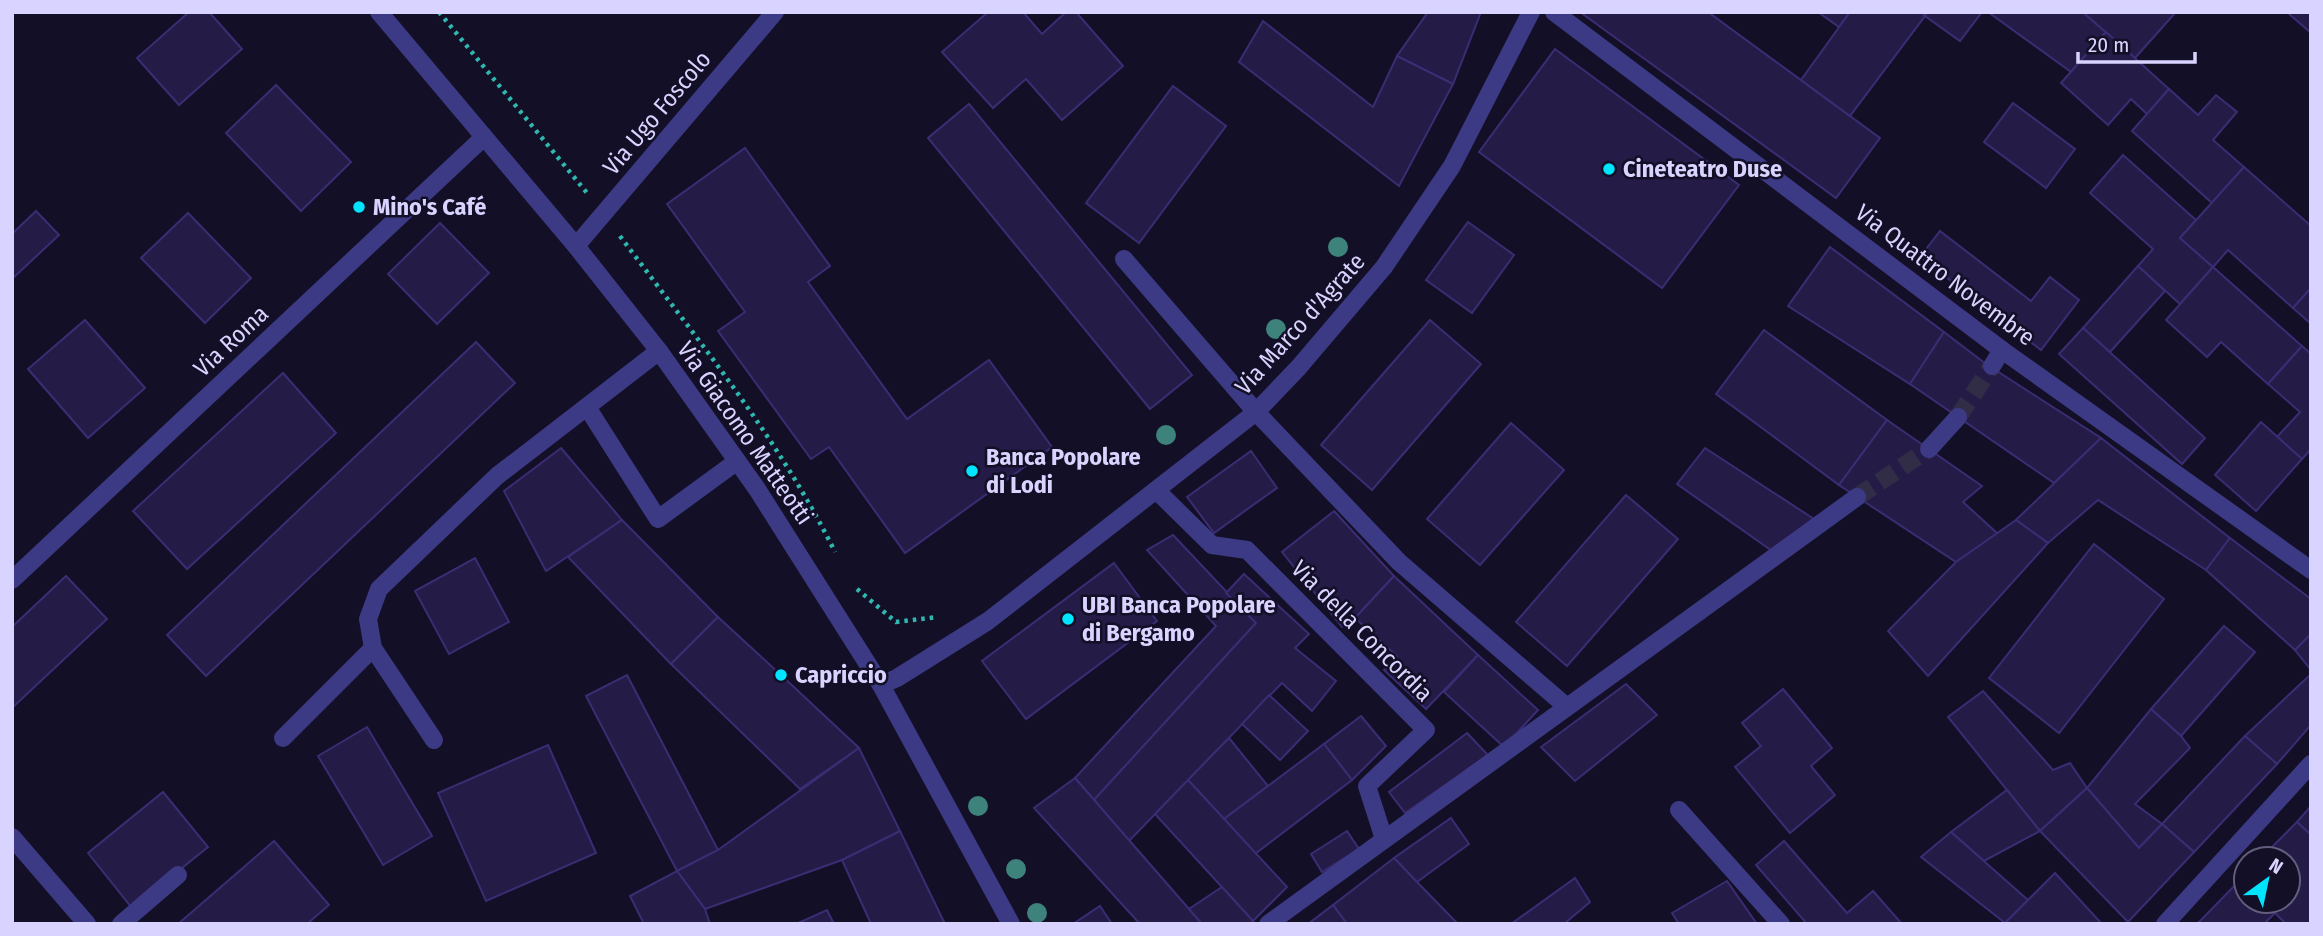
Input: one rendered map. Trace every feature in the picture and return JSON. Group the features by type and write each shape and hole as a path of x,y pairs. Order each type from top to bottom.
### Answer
{"street":[{"name":"Via Giacomo Matteotti","path":"379,12 576,246 659,351 776,517 881,685 1012,924"},
{"name":"Via Ugo Foscolo","path":"576,246 775,12"},
{"name":"Via Marco d'Agrate","path":"881,685 897,678 988,621 1256,412 1300,368 1384,267 1452,166 1531,12"},
{"name":"Via Quattro Novembre","path":"1554,12 2002,350 2311,570"},
{"name":"Via Roma","path":"12,580 484,137"},
{"path":"1124,259 1256,412 1399,562 1567,706"},
{"path":"1992,366 2002,350"},
{"path":"434,740 373,648 368,619 379,589 497,476 659,351"},
{"path":"587,407 658,519 736,462"},
{"path":"1929,449 1958,417"},
{"name":"Via della Concordia","path":"1156,490 1212,545 1247,550 1426,730 1367,786 1384,839"},
{"path":"1268,924 1857,496"},
{"path":"284,737 373,648"},
{"path":"2165,924 2311,764"},
{"path":"1679,810 1781,924"},
{"path":"12,837 87,924"},
{"path":"121,924 178,875"}],"path":[{"path":"439,12 603,214 755,416 811,505 839,560"},
{"path":"849,582 896,622 946,616"}],"building":[{"path":"189,12 209,12 242,49 179,105 137,58"},
{"path":"988,12 1023,12 1042,34 1066,12 1076,12 1123,66 1062,120 1026,79 993,108 942,52"},
{"path":"1428,12 1481,12 1453,84 1397,56"},
{"path":"1580,12 1708,12 1880,138 1836,198"},
{"path":"1818,12 1850,12 1839,27"},
{"path":"1850,12 1921,12 1925,16 1850,116 1801,80"},
{"path":"1928,12 1982,12 1960,41 1925,16"},
{"path":"1988,12 2083,12 2106,32 2071,72"},
{"path":"2176,12 2135,58 2085,14"},
{"path":"2289,12 2311,12 2311,33 2288,13"},
{"path":"1263,21 1373,107 1397,56 1453,84 1399,186 1239,62"},
{"path":"2106,32 2169,89 2147,114 2131,99 2108,125 2061,83"},
{"name":"Cineteatro Duse","path":"1555,49 1739,185 1662,288 1479,152"},
{"path":"276,85 351,162 301,211 226,133"},
{"path":"1173,86 1226,126 1139,243 1086,203"},
{"path":"2169,89 2198,115 2216,95 2237,112 2213,140 2244,167 2212,203 2132,131"},
{"path":"2013,103 2075,149 2046,188 1984,142"},
{"path":"969,104 1192,375 1150,409 928,138"},
{"path":"745,148 830,266 808,282 907,419 989,360 1052,447 905,553 829,447 811,459 718,331 745,312 667,204"},
{"path":"2123,155 2196,220 2180,238 2213,267 2180,304 2138,266 2153,249 2090,193"},
{"path":"2244,167 2311,226 2311,288 2293,308 2228,250 2213,267 2180,238"},
{"path":"36,211 59,235 12,279 12,234"},
{"path":"188,213 251,278 205,323 141,258"},
{"path":"1468,222 1514,255 1472,313 1426,280"},
{"path":"440,223 489,273 437,324 388,274"},
{"path":"1940,231 2031,301 2050,277 2079,300 2041,350 1920,257"},
{"path":"1830,247 1944,332 1910,384 1788,306"},
{"path":"2138,266 2165,291 2110,352 2083,328"},
{"path":"2213,267 2302,346 2268,384 2221,342 2207,357 2166,320"},
{"path":"2311,288 2311,324 2293,308"},
{"path":"85,320 145,388 88,438 28,369"},
{"path":"1430,320 1481,364 1372,490 1321,445"},
{"path":"2083,328 2205,438 2182,464 2059,354"},
{"path":"1764,330 1887,420 1839,485 1716,394"},
{"path":"1944,332 1986,364 2101,438 2054,483 1910,384"},
{"path":"476,342 515,383 206,676 167,635"},
{"path":"2302,346 2311,354 2311,449 2302,459 2277,437 2300,412 2268,384"},
{"path":"283,373 336,433 187,569 133,511"},
{"path":"1887,420 1982,486 1963,502 1998,534 1956,562 1839,485"},
{"path":"2261,422 2302,459 2256,511 2215,475"},
{"path":"1511,423 1564,470 1480,565 1427,519"},
{"path":"2101,438 2230,538 2206,570 2098,500 2048,543 2016,520"},
{"path":"561,448 622,520 546,571 504,491"},
{"path":"1705,448 1814,519 1775,553 1677,484"},
{"path":"1251,451 1277,488 1214,533 1187,497"},
{"path":"1626,495 1678,539 1567,666 1516,622"},
{"path":"1334,511 1394,576 1355,618 1342,627 1282,552"},
{"path":"622,520 718,617 671,664 568,557"},
{"path":"2016,520 2048,543 1928,676 1888,631 1956,562"},
{"path":"1173,535 1256,623 1094,800 1075,778 1216,626 1147,550"},
{"path":"2230,538 2311,599 2311,634 2295,650 2206,570"},
{"path":"2094,544 2164,599 2059,733 1989,678"},
{"path":"475,558 509,622 449,654 415,591"},
{"path":"1114,563 1157,621 1026,719 982,661"},
{"path":"1244,574 1309,634 1295,648 1336,681 1312,711 1282,683 1129,841 1094,800 1256,623 1226,593"},
{"path":"66,576 107,619 12,708 12,627"},
{"path":"1394,576 1478,655 1426,709 1384,670 1397,656 1355,618"},
{"path":"718,617 859,748 800,789 671,664"},
{"path":"2224,626 2255,652 2181,736 2151,709"},
{"path":"2311,634 2311,670 2295,650"},
{"path":"1478,655 1538,710 1504,747 1444,692"},
{"path":"2311,674 2311,725 2277,764 2245,736"},
{"path":"627,675 718,850 677,871 586,696"},
{"path":"1626,684 1657,715 1575,781 1541,747"},
{"path":"1783,689 1832,748 1811,766 1835,795 1790,833 1735,767 1761,746 1742,723"},
{"path":"1983,691 2053,770 2070,763 2087,788 2040,831 1948,717"},
{"path":"1269,695 1308,731 1280,760 1242,724"},
{"path":"2151,709 2181,736 2190,748 2135,804 2162,824 2139,848 2087,788"},
{"path":"1361,716 1386,746 1352,780 1324,744"},
{"path":"367,727 432,836 383,865 318,756"},
{"path":"1467,733 1488,755 1405,813 1389,792"},
{"path":"2245,736 2277,764 2194,852 2162,824"},
{"path":"1229,738 1268,786 1224,819 1188,780"},
{"path":"1324,744 1352,780 1255,854 1224,819"},
{"path":"548,745 596,853 486,901 438,793"},
{"path":"859,748 900,831 842,860 705,909 677,871 718,850"},
{"path":"1075,778 1202,924 1140,924 1034,808"},
{"path":"1188,780 1287,887 1253,921 1155,814"},
{"path":"2087,788 2139,848 2162,824 2194,852 2128,922 2040,831"},
{"path":"2007,790 2040,831 1984,861 1951,832"},
{"path":"163,792 208,847 132,908 88,853"},
{"path":"2311,806 2311,835 2297,822"},
{"path":"1451,818 1469,844 1417,882 1394,858"},
{"path":"2297,822 2311,835 2311,924 2286,924 2277,915 2302,915 2302,845 2274,845"},
{"path":"900,831 945,924 871,924 842,860"},
{"path":"1347,831 1359,849 1322,872 1311,854"},
{"path":"1951,832 2028,900 2005,923 1921,857"},
{"path":"274,841 329,905 307,924 178,924"},
{"path":"1784,841 1847,913 1873,891 1902,924 1807,924 1756,865"},
{"path":"1394,858 1458,924 1347,924 1333,905"},
{"path":"677,871 705,909 710,924 644,924 630,896"},
{"path":"2055,873 2102,924 2005,924 2005,923"},
{"path":"1575,878 1590,902 1564,924 1511,924"},
{"path":"1727,881 1757,924 1679,924 1672,913"},
{"path":"1222,887 1253,921 1249,924 1202,924 1189,909"},
{"path":"2232,888 2232,915 2273,915 2264,924 2197,924"},
{"path":"1333,905 1347,924 1308,924"},
{"path":"1100,906 1112,924 1073,924"},
{"path":"827,910 834,924 796,924"}],"tunnel":[{"path":"1958,417 1992,366"},
{"path":"1857,497 1929,449"}],"place":[{"name":"Cineteatro Duse","path":"1609,169"},
{"name":"Mino's Café","path":"359,207"},
{"name":"Banca Popolare di Lodi","path":"972,471"},
{"name":"UBI Banca Popolare di Bergamo","path":"1068,619"},
{"name":"Capriccio","path":"781,675"}]}
